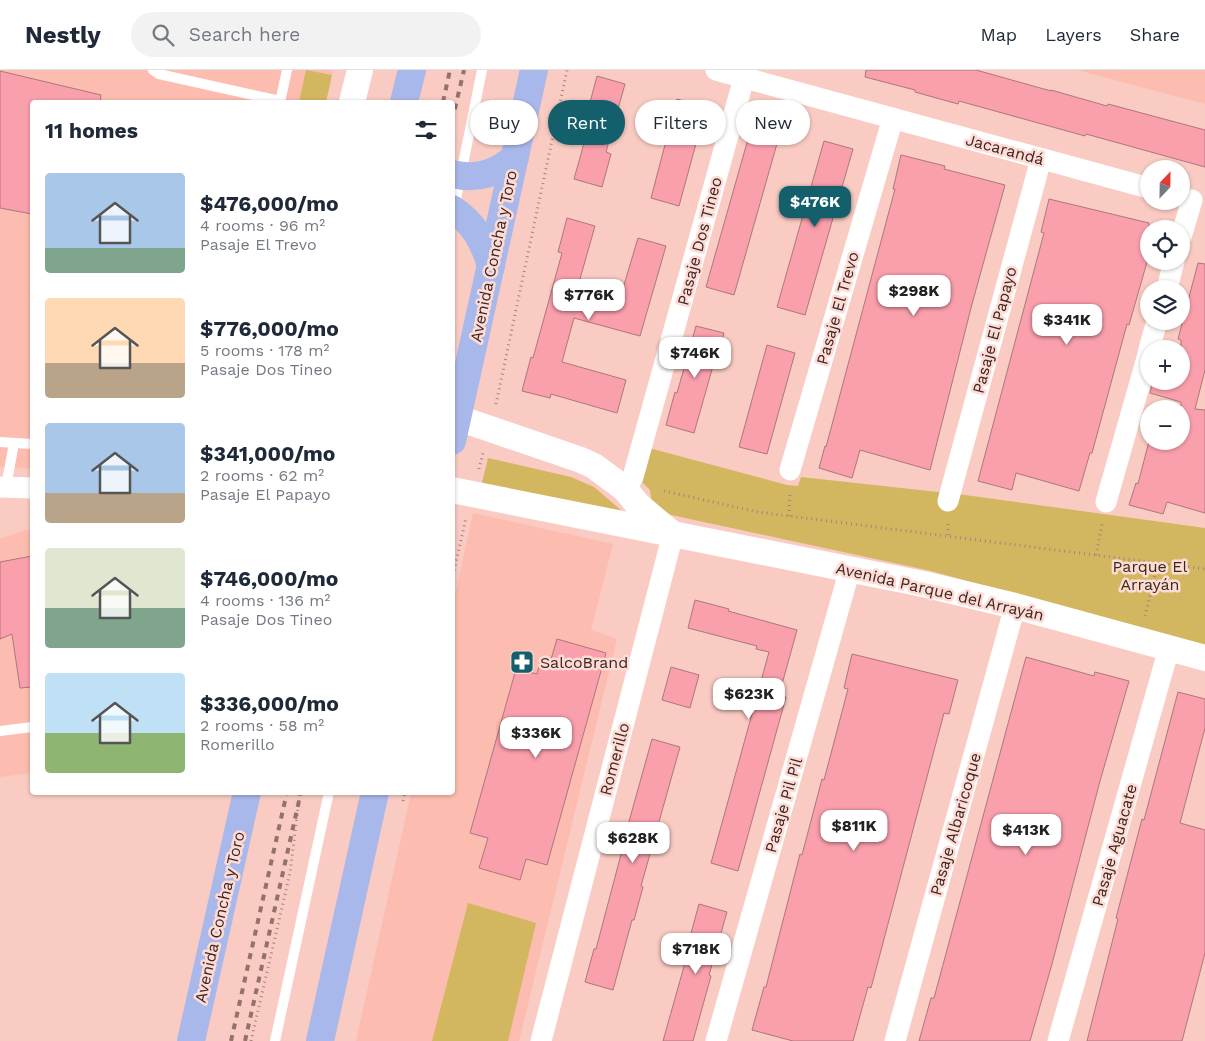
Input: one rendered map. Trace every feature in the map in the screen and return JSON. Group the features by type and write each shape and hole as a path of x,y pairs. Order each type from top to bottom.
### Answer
{"main road":[{"path":"404,100 412,70"},
{"name":"Avenida Concha y Toro","path":"455,430 534,70"},
{"path":"457,175 480,176 503,167 515,157"},
{"path":"455,214 474,228 483,242 491,266"},
{"name":"Avenida Concha y Toro","path":"191,1041 246,795"},
{"path":"320,1041 374,795"}],"street":[{"path":"352,100 360,70"},
{"name":"Jacarandá","path":"716,70 1140,186"},
{"name":"Pasaje Dos Tineo","path":"629,483 744,78"},
{"name":"Pasaje El Trevo","path":"790,470 893,118"},
{"name":"Pasaje El Papayo","path":"948,501 1040,159"},
{"path":"1187,220 1193,200"},
{"path":"1106,502 1140,382"},
{"name":"Avenida Parque del Arrayán","path":"455,430 489,429 594,466 629,483 649,516 673,534"},
{"path":"3,487 30,488"},
{"name":"Avenida Parque del Arrayán","path":"462,492 931,586 1015,606 1205,658"},
{"name":"Romerillo","path":"541,1041 673,534"},
{"name":"Pasaje Pil Pil","path":"716,1041 850,569"},
{"name":"Pasaje Albaricoque","path":"895,1041 1015,606"},
{"name":"Pasaje Aguacate","path":"1058,1041 1169,648"}],"lane":[{"path":"153,70 159,74 271,100"},
{"path":"280,100 287,70"},
{"path":"455,194 457,175 482,70"},
{"path":"0,442 30,444"},
{"path":"3,487 14,443"},
{"path":"0,732 30,727"},
{"path":"275,1041 327,795"}],"path":[{"path":"455,554 462,492 489,429 567,70"},
{"path":"629,483 758,512 1205,569"},
{"path":"1096,555 1106,502"},
{"path":"1139,640 1158,563"},
{"path":"251,1041 290,873 300,795"}],"shaded area":[{"path":"0,70 333,70 326,100 30,100 30,469 0,467"},
{"path":"1077,70 1205,70 1205,104"},
{"path":"473,513 613,544 591,630 617,639 519,1041 356,1041 411,795 455,795 455,595"},
{"path":"30,530 30,773 0,777 0,539"}],"green space":[{"path":"306,70 332,75 326,100 299,100"},
{"name":"Parque El Arrayán","path":"649,448 787,485 798,486 801,477 965,495 1205,528 1205,646 931,571 653,511 650,490 639,479"},
{"path":"488,458 571,477 594,487 629,517 481,487"},
{"path":"468,903 536,923 508,1041 432,1041"}],"building":[{"path":"866,70 976,70 1107,106 1108,104 1205,130 1205,167 1190,163 1190,160 1180,160 1086,134 1085,136 959,101 958,104 865,77"},
{"path":"0,71 101,95 100,100 30,100 30,214 0,208"},
{"path":"597,76 625,84 621,100 591,100"},
{"path":"824,141 853,149 805,315 777,307"},
{"path":"584,145 608,145 606,152 611,154 602,187 574,179"},
{"path":"665,145 696,145 679,206 651,198"},
{"path":"746,145 777,145 734,295 706,287"},
{"path":"901,155 945,166 944,169 1005,185 972,304 930,470 860,450 852,478 819,468 895,189 893,189"},
{"path":"1049,199 1140,221 1140,270 1145,270 1142,280 1140,280 1140,286 1129,325 1127,324 1092,453 1090,453 1079,491 1016,473 1012,490 978,481 1044,233 1041,232"},
{"path":"567,218 595,226 576,293 618,305 638,238 666,246 640,336 574,318 562,362 626,380 617,413 551,394 550,398 522,391 562,253 558,252"},
{"path":"1198,263 1205,264 1205,370 1195,409 1205,410 1205,513 1167,502 1163,514 1129,505 1136,483 1138,484 1147,450 1190,450 1190,400 1174,400 1150,393 1151,390 1190,390 1190,340 1178,339 1180,330 1190,330 1190,293"},
{"path":"696,326 724,333 694,433 666,425"},
{"path":"767,345 795,353 767,454 739,447"},
{"path":"30,556 30,687 20,688 12,634 0,639 0,562"},
{"path":"695,600 797,630 779,695 786,697 738,871 711,863 769,652 756,649 757,646 688,628"},
{"path":"557,639 606,653 547,865 526,859 520,880 479,868 488,838 470,833 516,669 537,674 540,663 549,666"},
{"path":"852,654 958,680 949,714 944,713 871,988 868,987 853,1041 793,1041 752,1030 764,987 766,987 800,854 802,855 822,779 824,780 848,689 844,688"},
{"path":"1026,657 1094,676 1095,672 1129,681 1100,781 1052,964 1030,1041 919,1041 931,998 934,998"},
{"path":"671,667 699,675 690,708 662,700"},
{"path":"1178,692 1205,699 1205,728 1180,823 1205,830 1205,953 1182,1041 1087,1041 1118,919 1116,918"},
{"path":"652,739 680,747 641,886 643,887 634,920 632,920 613,990 585,982 594,949 596,949"},
{"path":"699,904 727,912 709,975 711,976 693,1041 663,1041 692,938 690,937"}],"railway":[{"path":"443,100 450,70"},
{"path":"455,108 464,70"},
{"path":"231,1041 286,795"},
{"path":"245,1041 300,795"}],"place":[{"name":"SalcoBrand","path":"522,662"}]}
